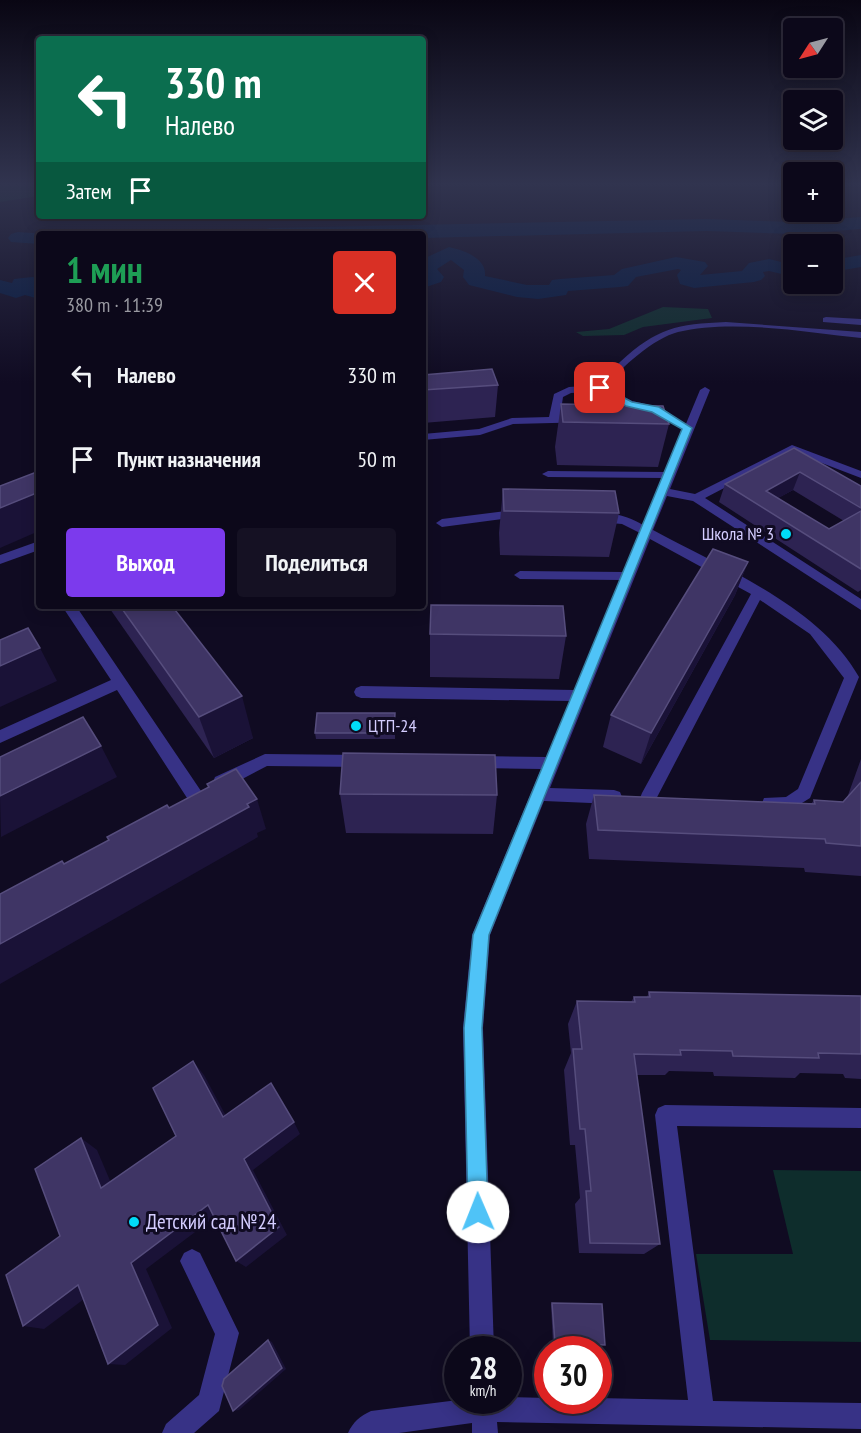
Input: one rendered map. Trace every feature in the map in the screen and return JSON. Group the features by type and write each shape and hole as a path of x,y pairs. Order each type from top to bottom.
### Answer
{"street":[{"path":"826,320 861,322"},
{"path":"426,437 480,432 512,421 594,420 585,405 604,382 657,337 689,327 734,325 861,335"},
{"path":"554,420 558,396 569,390 600,388 629,404 656,409 687,428"},
{"path":"482,1336 473,1028 481,935 687,428 705,390"},
{"path":"646,419 669,418"},
{"path":"697,498 792,448 861,475"},
{"path":"548,474 669,475"},
{"path":"662,491 697,498 861,605"},
{"path":"442,523 513,513 536,513"},
{"path":"581,516 625,520 758,592 814,631 852,677 804,793 789,804 751,802"},
{"path":"0,560 36,546"},
{"path":"520,575 627,576"},
{"path":"539,794 643,798 758,592"},
{"path":"71,609 120,682 190,799 265,760 383,761"},
{"path":"0,737 120,682"},
{"path":"361,692 579,696"},
{"path":"459,762 552,763"},
{"path":"702,1414 665,1115 861,1118"},
{"path":"175,1433 210,1402 227,1333 192,1261"},
{"path":"361,1433 371,1424 484,1414"},
{"path":"522,1414 861,1416"}],"green space":[{"path":"663,307 708,309 712,318 643,327 624,335 583,336 576,332 609,329"},
{"path":"773,1170 861,1171 861,1342 710,1340 696,1254 793,1254"}],"building":[{"path":"492,369 498,385 426,390 426,375"},
{"path":"561,404 663,406 669,424 563,422"},
{"path":"794,448 861,486 861,508 800,472 766,491 829,529 861,511 861,569 725,484"},
{"path":"36,472 36,493 0,508 0,486"},
{"path":"503,489 615,491 619,513 504,511"},
{"path":"713,549 748,562 651,733 611,715"},
{"path":"431,605 563,606 566,636 430,634"},
{"path":"122,609 174,609 242,696 199,717"},
{"path":"28,628 40,648 0,666 0,640"},
{"name":"ЦТП-24","path":"317,713 395,713 394,733 315,733"},
{"path":"83,717 101,746 0,796 0,757"},
{"path":"343,753 495,755 497,795 340,794"},
{"path":"236,769 257,799 247,804 249,807 0,944 0,894 62,861 64,864 109,840 107,837 167,805 169,808 209,787 207,784"},
{"path":"861,782 861,846 826,843 825,839 598,830 594,795 815,804 814,800 843,802"},
{"path":"649,992 861,996 861,1054 818,1053 819,1058 733,1056 732,1051 680,1050 681,1055 634,1054 660,1244 590,1243 586,1191 591,1191 585,1129 580,1129 573,1049 582,1049 577,1001 635,1002 634,997 650,997"},
{"name":"Детский сад №24","path":"193,1061 223,1117 271,1083 294,1122 244,1159 279,1227 236,1261 208,1205 131,1263 158,1325 108,1364 78,1285 23,1326 6,1275 60,1236 35,1169 81,1138 101,1188 176,1136 153,1088"},
{"path":"552,1303 602,1304 604,1336 554,1336"},
{"path":"268,1340 282,1368 233,1411 222,1386 224,1379"}],"waterway":[{"path":"426,266 449,253 469,263 476,273 474,277 477,280 538,293 558,290 560,285 620,281 629,273 647,268 662,268 676,263 698,266 688,275 688,279 694,282 754,276 752,272 756,267 769,265 783,268"},
{"path":"843,264 861,261"},
{"path":"426,268 433,277 426,280"},
{"path":"0,286 16,291 22,284 32,283 33,291 36,292"}],"place":[{"name":"Школа № 3","path":"786,534"},
{"name":"ЦТП-24","path":"356,726"},
{"name":"Детский сад №24","path":"134,1222"}],"route":[{"path":"478,1212 473,1028 481,935 687,428 656,409 629,404 600,388"}]}
